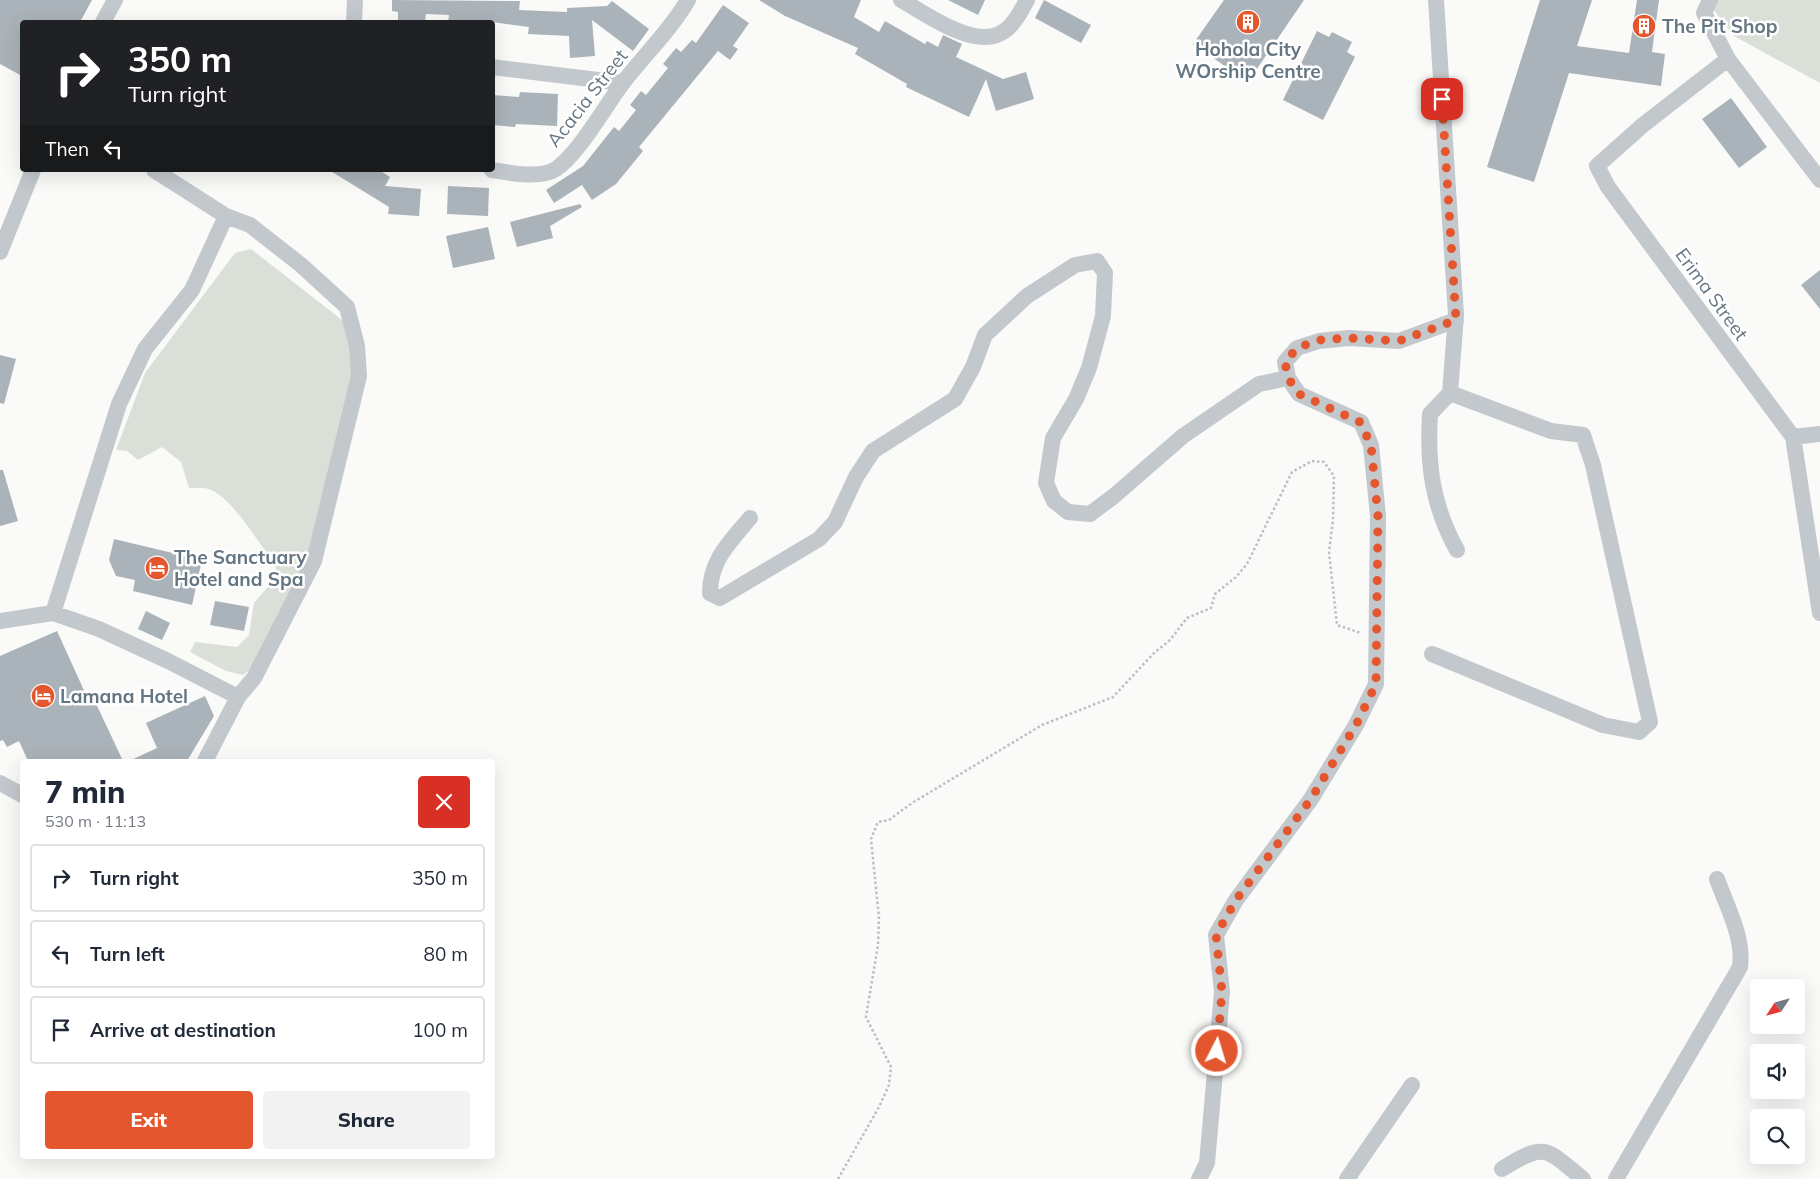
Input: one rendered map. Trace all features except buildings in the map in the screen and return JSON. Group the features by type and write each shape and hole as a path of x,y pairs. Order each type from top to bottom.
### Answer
{"street":[{"path":"104,20 115,0"},
{"path":"354,20 355,0"},
{"name":"Acacia Street","path":"495,170 542,174 555,169 570,155 623,83 677,19 688,0"},
{"path":"908,2 964,35 978,37 1000,34 1017,17 1027,0"},
{"path":"1436,0 1456,320 1450,393 1430,414 1428,446 1434,496 1446,530 1457,550"},
{"path":"1710,0 1704,13 1728,59 1820,180"},
{"name":"Erima Street","path":"1728,59 1643,125 1597,166 1608,187 1792,437 1819,605"},
{"path":"495,67 623,83"},
{"path":"0,252 32,172"},
{"path":"157,172 226,216 250,225 301,265 347,306 358,346 359,376 314,561 254,678 238,698 206,759"},
{"path":"53,613 119,404 145,349 192,290 226,216"},
{"path":"750,518 721,553 710,575 710,593 720,598 818,539 835,522 856,477 873,451 955,400 973,367 985,335 1028,296 1076,265 1097,262 1105,273 1103,316 1089,368 1076,400 1053,438 1046,483 1054,500 1068,512 1090,514 1114,496 1182,436 1259,384 1288,378"},
{"path":"1199,1179 1207,1163 1222,992 1216,935 1236,900 1311,799 1356,725 1376,684 1378,516 1371,445 1360,422 1299,394 1288,378 1285,362 1297,348 1319,340 1349,338 1399,341 1456,320"},
{"path":"1432,654 1604,725 1639,732 1650,722 1593,465 1583,435 1552,432 1450,393"},
{"path":"1792,437 1820,434"},
{"path":"0,621 53,613 99,629 168,661 238,698"},
{"path":"0,783 20,794"},
{"path":"1616,1179 1740,967 1742,955 1738,933 1717,879"},
{"path":"1347,1179 1412,1085"},
{"path":"1502,1168 1526,1153 1538,1150 1549,1152 1583,1179"}],"path":[{"path":"838,1179 880,1107 888,1085 891,1068 866,1017 878,945 879,918 871,839 878,822 889,820 912,803 1042,725 1113,697 1154,653 1170,640 1187,618 1211,608 1215,594 1236,577 1247,564 1292,472 1312,461 1324,462 1334,476 1333,520 1329,552 1337,625 1360,632 1376,652"}],"shaded area":[{"path":"1706,0 1820,0 1820,83 1734,36"},
{"path":"251,249 351,327 357,372 311,561 255,665 243,675 226,671 190,652 195,642 237,647 249,635 254,603 267,588 276,568 237,512 218,494 209,489 189,488 181,462 162,447 138,460 127,451 116,450 145,373 235,253"}],"place":[{"name":"Hohola City WOrship Centre","path":"1248,22"},
{"name":"The Pit Shop","path":"1644,26"},
{"name":"The Sanctuary Hotel and Spa","path":"157,568"},
{"name":"Lamana Hotel","path":"43,696"}],"route":[{"path":"1217,1051 1222,992 1216,935 1236,900 1311,799 1356,725 1376,684 1378,516 1371,445 1360,422 1299,394 1288,378 1285,362 1297,348 1319,340 1349,338 1399,341 1456,320 1442,99"}]}
